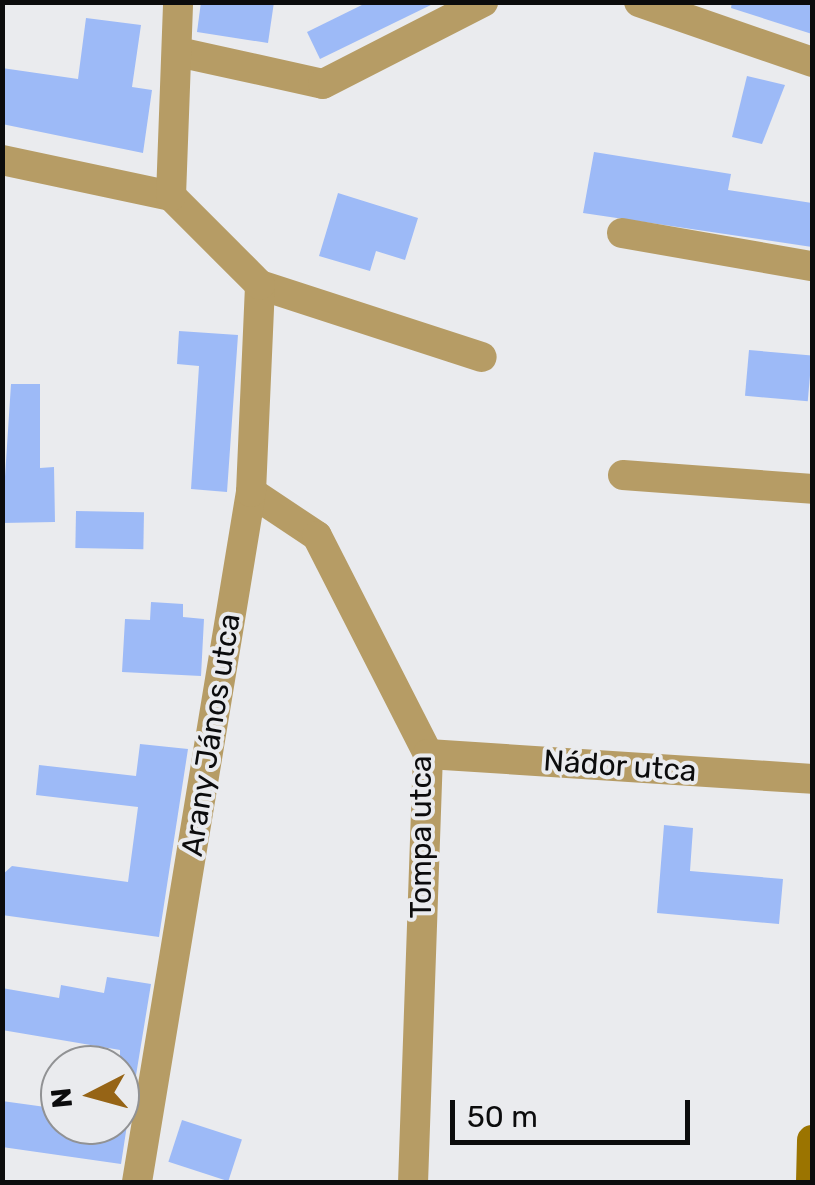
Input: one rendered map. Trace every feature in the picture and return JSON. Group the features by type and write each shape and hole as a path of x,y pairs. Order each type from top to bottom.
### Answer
{"street":[{"path":"171,196 178,2"},
{"path":"178,52 322,84 483,2"},
{"path":"639,2 812,62"},
{"path":"2,160 171,196 260,285 482,357"},
{"path":"622,233 812,266"},
{"name":"Arany János utca","path":"137,1182 251,492 260,285"},
{"path":"623,475 812,489"},
{"name":"Tompa utca","path":"251,492 317,536 428,754 413,1182"},
{"name":"Nádor utca","path":"428,754 812,779"},
{"path":"811,1182 812,1140"}],"building":[{"path":"201,2 274,2 268,43 197,32"},
{"path":"368,2 437,2 320,59 307,32"},
{"path":"732,2 812,2 812,34 731,8"},
{"path":"86,18 141,25 132,87 152,90 143,153 2,124 2,68 78,79"},
{"path":"747,76 785,85 762,144 732,137"},
{"path":"594,152 731,174 728,190 812,203 812,247 583,213"},
{"path":"338,193 418,218 405,260 376,251 370,271 319,256"},
{"path":"179,331 238,335 227,492 191,489 199,366 177,364"},
{"path":"749,350 812,355 808,401 745,396"},
{"path":"11,384 40,384 40,468 54,467 55,522 2,523"},
{"path":"76,511 144,512 143,549 75,548"},
{"path":"151,602 183,604 183,617 204,619 201,676 122,672 125,619 150,620"},
{"path":"140,744 188,749 159,937 2,915 2,875 12,866 128,882 138,807 36,795 39,765 136,776"},
{"path":"664,825 693,828 690,871 783,879 779,924 657,913"},
{"path":"107,977 151,984 140,1051 140,1045 90,1045 2,1030 2,988 59,998 61,985 104,993"},
{"path":"2,1101 40,1106 40,1145 124,1145 121,1164 2,1147"},
{"path":"182,1120 242,1139 228,1181 168,1162"}]}
